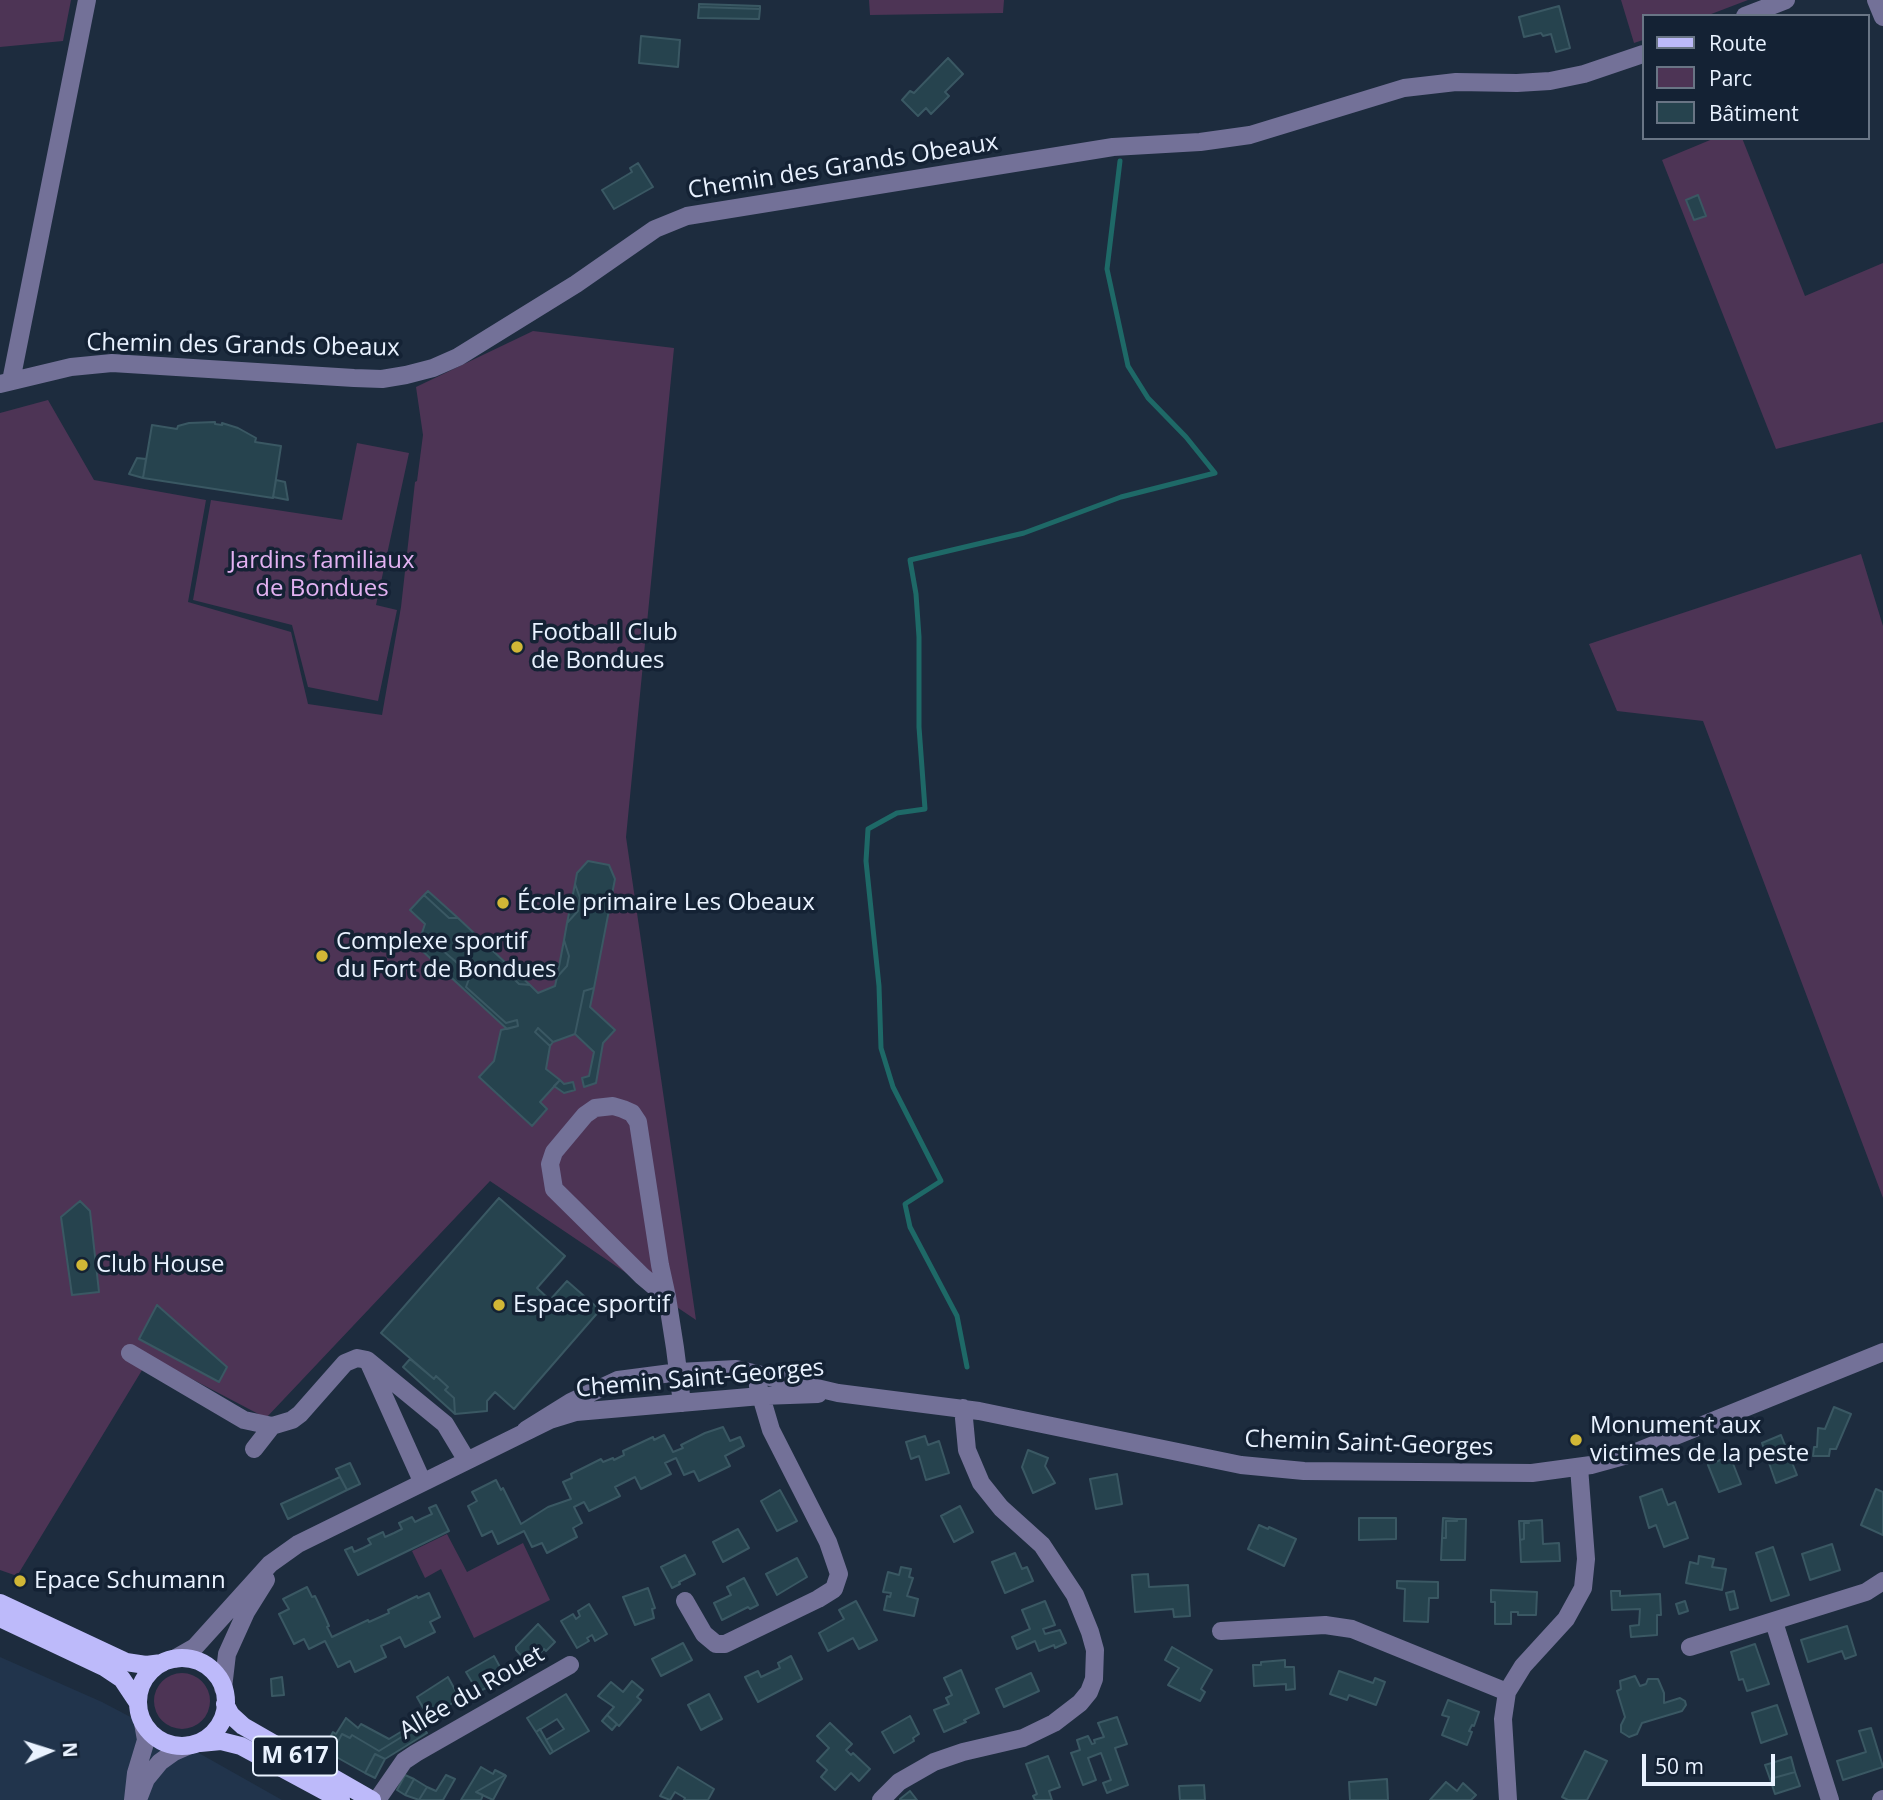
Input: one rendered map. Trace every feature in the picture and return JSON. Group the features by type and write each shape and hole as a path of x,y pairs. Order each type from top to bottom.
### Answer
{"main road":[{"path":"0,1604 126,1662 145,1665 188,1659 201,1663 212,1671 224,1696 223,1717 208,1738 193,1744 176,1746 163,1742 143,1723 138,1703 121,1679 104,1667 0,1618"},
{"path":"138,1703 140,1689 146,1677 156,1667 171,1660"},
{"name":"M 617","path":"224,1696 231,1715 243,1726 372,1800"},
{"name":"M 617","path":"193,1744 221,1741 234,1743 341,1800"}],"street":[{"path":"6,383 87,0"},
{"path":"1750,14 1786,0"},
{"path":"1876,0 1883,17"},
{"name":"Chemin des Grands Obeaux","path":"6,383 71,367 112,363 354,378 382,379 406,375 433,368 458,357 576,284 655,229 687,216 1106,148 1250,135 1395,90 1443,83 1550,80 1584,74 1642,54"},
{"path":"667,1297 554,1189 550,1164 554,1152 585,1115 595,1108 613,1106 632,1113 642,1135 660,1265 667,1297 679,1372 682,1403"},
{"name":"Chemin Saint-Georges","path":"171,1660 195,1647 270,1564 298,1544 526,1430 571,1402 618,1380 722,1369 755,1372 838,1393 963,1408 1063,1427 1194,1457 1270,1469 1501,1474 1578,1467 1607,1461 1653,1446 1883,1352"},
{"path":"130,1353 244,1419 272,1426 292,1420 300,1414 345,1363 356,1358 367,1360 444,1424 466,1460"},
{"path":"367,1360 422,1481"},
{"path":"685,1601 704,1634 716,1644 725,1644 834,1589 839,1574 836,1560 771,1430 755,1372"},
{"name":"Chemin Saint-Georges","path":"526,1430 576,1412 761,1396 838,1393"},
{"path":"881,1800 899,1782 934,1762 963,1752 1023,1738 1054,1723 1080,1703 1089,1692 1094,1679 1095,1650 1075,1595 1042,1545 1001,1508 981,1483 967,1450 963,1408"},
{"path":"254,1449 272,1426"},
{"path":"1508,1800 1503,1719 1503,1704 1507,1692 1523,1666 1566,1619 1583,1588 1586,1559 1578,1467"},
{"name":"Chemin Saint-Georges","path":"224,1696 227,1654 249,1606 263,1583 298,1544"},
{"path":"1690,1647 1866,1592 1883,1581"},
{"path":"1774,1622 1830,1800"},
{"path":"1221,1631 1325,1625 1352,1629 1507,1692"},
{"name":"Allée du Rouet","path":"377,1800 398,1769 416,1753 570,1665"},
{"path":"133,1800 136,1773 146,1740 143,1723"},
{"path":"138,1800 152,1770 168,1755 193,1744"}],"shaded area":[{"path":"0,1657 102,1702 282,1800 0,1800"}],"green space":[{"path":"0,0 71,0 63,41 0,47"},
{"path":"869,0 1004,0 1003,13 870,15"},
{"path":"1621,0 1748,0 1711,14 1642,14 1642,40 1634,43"},
{"path":"1710,140 1743,140 1805,296 1883,263 1883,422 1776,449 1662,160"},
{"name":"Complexe sportif du Fort de Bondues","path":"533,331 674,348 626,837 696,1320 490,1181 266,1418 150,1357 17,1576 0,1570 0,413 48,400 94,480 206,500 188,602 291,632 308,704 382,715 401,607 423,435 416,387"},
{"name":"Jardins familiaux de Bondues","path":"357,443 409,453 376,605 397,610 378,701 308,687 292,625 193,600 211,500 342,520"},
{"path":"1861,554 1883,626 1883,1198 1703,721 1617,711 1589,644"},
{"path":"447,1534 467,1572 523,1543 550,1600 474,1638 441,1569 425,1578 412,1551"},
{"path":"176,1673 188,1673 202,1681 210,1695 208,1712 202,1721 188,1729 176,1729 159,1717 154,1707 154,1695 166,1678"}],"building":[{"path":"699,4 760,6 760,9 699,7"},
{"path":"1559,6 1570,48 1556,52 1551,34 1524,37 1519,17"},
{"path":"699,7 760,9 759,19 698,18"},
{"path":"641,36 680,40 678,67 639,63"},
{"path":"948,58 963,74 945,92 949,96 931,114 926,108 918,116 902,100 910,91 914,93"},
{"path":"638,163 653,187 614,209 602,190 632,172 630,168"},
{"path":"1698,195 1706,216 1694,220 1686,200"},
{"path":"215,422 238,428 256,438 255,442 281,446 273,498 143,478 152,425 177,429 178,426 189,423"},
{"path":"137,458 146,459 143,478 129,474"},
{"path":"276,480 285,482 288,500 273,497"},
{"path":"588,861 609,865 615,879 594,988 584,991 575,1034 553,1042 538,1028 535,1032 550,1046 546,1069 560,1080 540,1102 547,1109 532,1126 479,1077 494,1061 501,1030 518,1026 517,1020 506,1023 466,987 470,976 422,933 425,924 410,910 424,895 449,918 458,918 474,933 477,944 482,949 493,951 509,966 512,977 519,984 530,985 538,993 555,986 557,977 567,966 569,956 564,940 567,923 578,911 580,898 575,884 577,873"},
{"path":"575,884 580,898 578,911 567,923"},
{"path":"428,891 458,918 449,918 424,895"},
{"path":"422,933 470,976 466,987 506,1023 517,1020 518,1026 507,1029 418,947"},
{"path":"474,933 493,951 482,949 477,944"},
{"path":"564,940 569,956 567,966 557,977"},
{"path":"509,966 530,985 519,984 512,977"},
{"path":"594,988 590,1007 615,1030 603,1043 596,1083 584,1087 582,1078 589,1076 594,1052 575,1034 584,991"},
{"path":"538,1028 553,1042 550,1046 535,1032"},
{"path":"560,1080 564,1084 573,1082 575,1090 564,1093 554,1086"},
{"name":"Espace sportif","path":"499,1198 565,1256 537,1288 550,1300 567,1281 600,1310 514,1409 495,1392 487,1401 487,1411 455,1414 454,1398 445,1390 448,1387 436,1376 434,1379 381,1333"},
{"name":"Club House","path":"80,1201 90,1211 99,1292 72,1295 61,1217"},
{"path":"157,1305 227,1367 219,1382 139,1339"},
{"path":"410,1359 448,1387 445,1390 454,1398 455,1414 403,1367"},
{"path":"1834,1407 1851,1414 1836,1449 1830,1449 1829,1456 1813,1456 1814,1447 1817,1447 1818,1428 1825,1429"},
{"path":"723,1427 730,1441 740,1437 744,1446 725,1456 730,1466 699,1481 694,1471 684,1475 676,1458 665,1463 671,1474 641,1489 635,1477 615,1487 620,1496 589,1511 584,1502 574,1507 582,1523 573,1528 577,1537 547,1553 542,1543 532,1547 524,1531 498,1544 492,1531 482,1536 468,1506 477,1501 472,1492 496,1480 501,1490 503,1488 521,1524 548,1507 571,1499 563,1482 572,1478 571,1474 601,1459 603,1462 613,1458 614,1460 624,1455 623,1451 653,1437 654,1440 664,1435 673,1452 705,1433"},
{"path":"1781,1435 1797,1475 1776,1483 1762,1443"},
{"path":"925,1436 928,1445 939,1441 949,1473 926,1480 919,1456 911,1459 906,1442"},
{"path":"1028,1450 1048,1458 1045,1466 1055,1483 1033,1493 1022,1467"},
{"path":"1730,1456 1741,1484 1719,1492 1708,1465"},
{"path":"350,1463 360,1484 347,1490 336,1469"},
{"path":"1117,1474 1122,1504 1096,1509 1090,1479"},
{"path":"340,1477 347,1490 288,1519 281,1504"},
{"path":"1662,1489 1668,1505 1675,1502 1688,1538 1664,1547 1656,1525 1649,1528 1640,1497"},
{"path":"1876,1489 1883,1492 1883,1535 1861,1525"},
{"path":"780,1490 797,1521 777,1531 761,1501"},
{"path":"436,1505 449,1531 358,1575 345,1550 352,1547 354,1552 371,1544 368,1539 383,1532 385,1537 394,1533 402,1529 399,1523 412,1517 415,1522 432,1514 429,1508"},
{"path":"960,1506 973,1532 954,1542 941,1516"},
{"path":"1359,1518 1396,1518 1396,1539 1359,1540"},
{"path":"1443,1518 1457,1519 1446,1521 1446,1538 1442,1538"},
{"path":"1466,1519 1465,1560 1441,1560 1442,1538 1446,1538 1446,1521"},
{"path":"1542,1520 1543,1544 1559,1543 1560,1561 1521,1562 1520,1540 1524,1539 1524,1523"},
{"path":"1519,1521 1529,1523 1524,1523 1524,1539 1520,1540"},
{"path":"1259,1525 1296,1539 1284,1566 1248,1549"},
{"path":"738,1529 749,1548 723,1562 713,1542"},
{"path":"1832,1544 1840,1570 1810,1580 1802,1554"},
{"path":"1773,1547 1789,1595 1771,1601 1756,1553"},
{"path":"1015,1553 1022,1569 1027,1567 1033,1581 1005,1593 992,1562"},
{"path":"685,1555 695,1574 672,1588 661,1567"},
{"path":"1699,1556 1714,1559 1712,1567 1726,1569 1722,1590 1686,1583 1690,1562 1698,1564"},
{"path":"797,1558 807,1577 777,1595 766,1574"},
{"path":"901,1567 911,1569 909,1577 913,1578 907,1596 918,1599 914,1616 884,1610 887,1596 890,1597 891,1593 883,1592 888,1572 899,1575"},
{"path":"1148,1574 1149,1587 1188,1585 1190,1616 1174,1617 1173,1609 1135,1612 1132,1575"},
{"path":"744,1578 758,1605 722,1620 714,1603 731,1595 727,1587"},
{"path":"1397,1581 1438,1582 1438,1598 1429,1598 1428,1622 1404,1621 1405,1589 1397,1588"},
{"path":"307,1587 312,1597 315,1596 332,1637 389,1613 388,1610 417,1596 418,1598 429,1593 440,1617 430,1622 435,1632 405,1647 400,1637 381,1646 386,1657 355,1672 350,1661 338,1667 325,1641 309,1649 304,1639 294,1644 279,1614 289,1609 283,1599"},
{"path":"648,1588 655,1608 652,1609 654,1618 635,1625 623,1597"},
{"path":"1491,1590 1537,1592 1536,1615 1518,1615 1518,1612 1511,1612 1511,1624 1495,1624 1495,1602 1491,1602"},
{"path":"1611,1591 1620,1591 1620,1596 1660,1594 1661,1615 1657,1615 1657,1635 1631,1637 1630,1626 1639,1625 1640,1609 1612,1610"},
{"path":"1734,1591 1738,1608 1730,1610 1726,1593"},
{"path":"856,1601 877,1640 859,1649 853,1638 828,1651 819,1633 844,1619 839,1610"},
{"path":"1045,1601 1055,1625 1043,1629 1045,1634 1060,1630 1066,1643 1039,1651 1035,1641 1017,1649 1012,1637 1030,1629 1022,1610"},
{"path":"1685,1601 1688,1611 1679,1614 1676,1604"},
{"path":"589,1604 607,1634 595,1641 592,1635 587,1638 589,1641 577,1648 561,1621 573,1614 576,1619 580,1616 578,1611"},
{"path":"538,1624 555,1642 540,1653 542,1656 531,1666 516,1647"},
{"path":"1847,1626 1856,1655 1845,1659 1842,1651 1808,1662 1801,1640"},
{"path":"683,1643 692,1660 661,1676 652,1659"},
{"path":"1755,1644 1769,1684 1747,1691 1743,1679 1739,1680 1731,1652"},
{"path":"1172,1647 1212,1670 1201,1689 1205,1692 1200,1701 1168,1685 1179,1668 1165,1660"},
{"path":"494,1656 506,1678 478,1692 466,1672"},
{"path":"791,1656 802,1679 758,1702 745,1677 758,1671 761,1677 780,1668 778,1663"},
{"path":"1285,1660 1285,1667 1294,1667 1295,1689 1286,1690 1286,1684 1254,1686 1253,1665"},
{"path":"961,1670 979,1713 944,1732 934,1710 949,1704 946,1698 952,1695 944,1678"},
{"path":"1339,1671 1373,1683 1375,1678 1385,1682 1376,1705 1349,1695 1347,1700 1330,1694"},
{"path":"1031,1673 1039,1691 1004,1707 996,1689"},
{"path":"1635,1676 1640,1686 1646,1684 1648,1679 1658,1679 1664,1693 1664,1703 1680,1698 1686,1705 1682,1711 1642,1723 1637,1734 1629,1737 1621,1732 1625,1717 1617,1691 1621,1689 1620,1681"},
{"path":"282,1677 284,1695 272,1696 271,1679"},
{"path":"448,1677 460,1699 442,1709 445,1714 431,1722 417,1697"},
{"path":"632,1681 643,1690 637,1697 641,1700 619,1726 607,1715 614,1707 598,1696 611,1682 623,1692"},
{"path":"566,1694 589,1731 553,1752 546,1740 564,1729 557,1719 536,1732 527,1718"},
{"path":"709,1694 722,1719 701,1730 688,1705"},
{"path":"1448,1700 1479,1712 1469,1731 1472,1732 1467,1745 1442,1735 1449,1717 1442,1715"},
{"path":"1777,1705 1787,1734 1761,1743 1752,1713"},
{"path":"607,1715 617,1724 612,1730 602,1721"},
{"path":"910,1716 919,1734 913,1738 914,1741 894,1753 882,1732"},
{"path":"1117,1717 1127,1744 1115,1748 1128,1785 1107,1793 1103,1783 1111,1780 1101,1753 1088,1758 1096,1780 1083,1785 1071,1753 1080,1750 1077,1740 1088,1736 1092,1744 1095,1743 1094,1740 1104,1737 1098,1723"},
{"path":"346,1718 358,1728 361,1724 389,1739 419,1721 427,1733 421,1725 379,1751 352,1735 350,1738 342,1734 331,1754 326,1751 329,1745 326,1744"},
{"path":"830,1723 852,1744 846,1750 870,1769 859,1781 851,1773 835,1790 821,1777 827,1770 817,1761 829,1748 817,1736"},
{"path":"421,1725 427,1733 385,1759 375,1754 365,1773 331,1754 342,1734 350,1738 352,1735 379,1751"},
{"path":"1871,1728 1883,1767 1843,1780 1837,1761 1866,1752 1859,1731"},
{"path":"540,1729 553,1752 550,1754 536,1732"},
{"path":"1585,1751 1607,1761 1587,1800 1568,1800 1562,1797"},
{"path":"375,1754 385,1759 375,1778 365,1773"},
{"path":"1048,1756 1060,1787 1049,1791 1052,1800 1035,1800 1033,1796 1037,1794 1026,1764"},
{"path":"1791,1757 1795,1772 1770,1779 1765,1765"},
{"path":"481,1767 493,1774 495,1770 505,1775 476,1792 483,1795 481,1800 461,1800"},
{"path":"678,1767 714,1789 708,1800 684,1800 685,1798 675,1792 670,1800 660,1796"},
{"path":"1795,1772 1800,1786 1775,1794 1770,1779"},
{"path":"405,1775 414,1779 405,1795 397,1790"},
{"path":"446,1775 455,1779 443,1800 419,1800 427,1787 436,1791"},
{"path":"505,1775 493,1800 476,1792"},
{"path":"414,1779 427,1787 419,1800 405,1795"},
{"path":"1387,1779 1388,1800 1350,1800 1349,1782"},
{"path":"1446,1782 1457,1791 1463,1783 1476,1795 1471,1800 1430,1800"},
{"path":"1204,1785 1205,1800 1180,1800 1179,1786"},
{"path":"910,1791 917,1800 900,1800 900,1799"}],"waterway":[{"path":"967,1367 957,1316 910,1227 905,1204 941,1181 893,1087 881,1048 879,986 866,861 868,829 897,813 925,809 919,727 919,637 910,560 1024,533 1121,497 1215,473 1186,437 1148,398 1128,366 1107,269 1120,161"}],"place":[{"name":"Football Club de Bondues","path":"517,647"},
{"name":"École primaire Les Obeaux","path":"503,903"},
{"name":"Complexe sportif du Fort de Bondues","path":"322,956"},
{"name":"Club House","path":"82,1265"},
{"name":"Espace sportif","path":"499,1305"},
{"name":"Monument aux victimes de la peste","path":"1576,1440"},
{"name":"Epace Schumann","path":"20,1581"}]}
